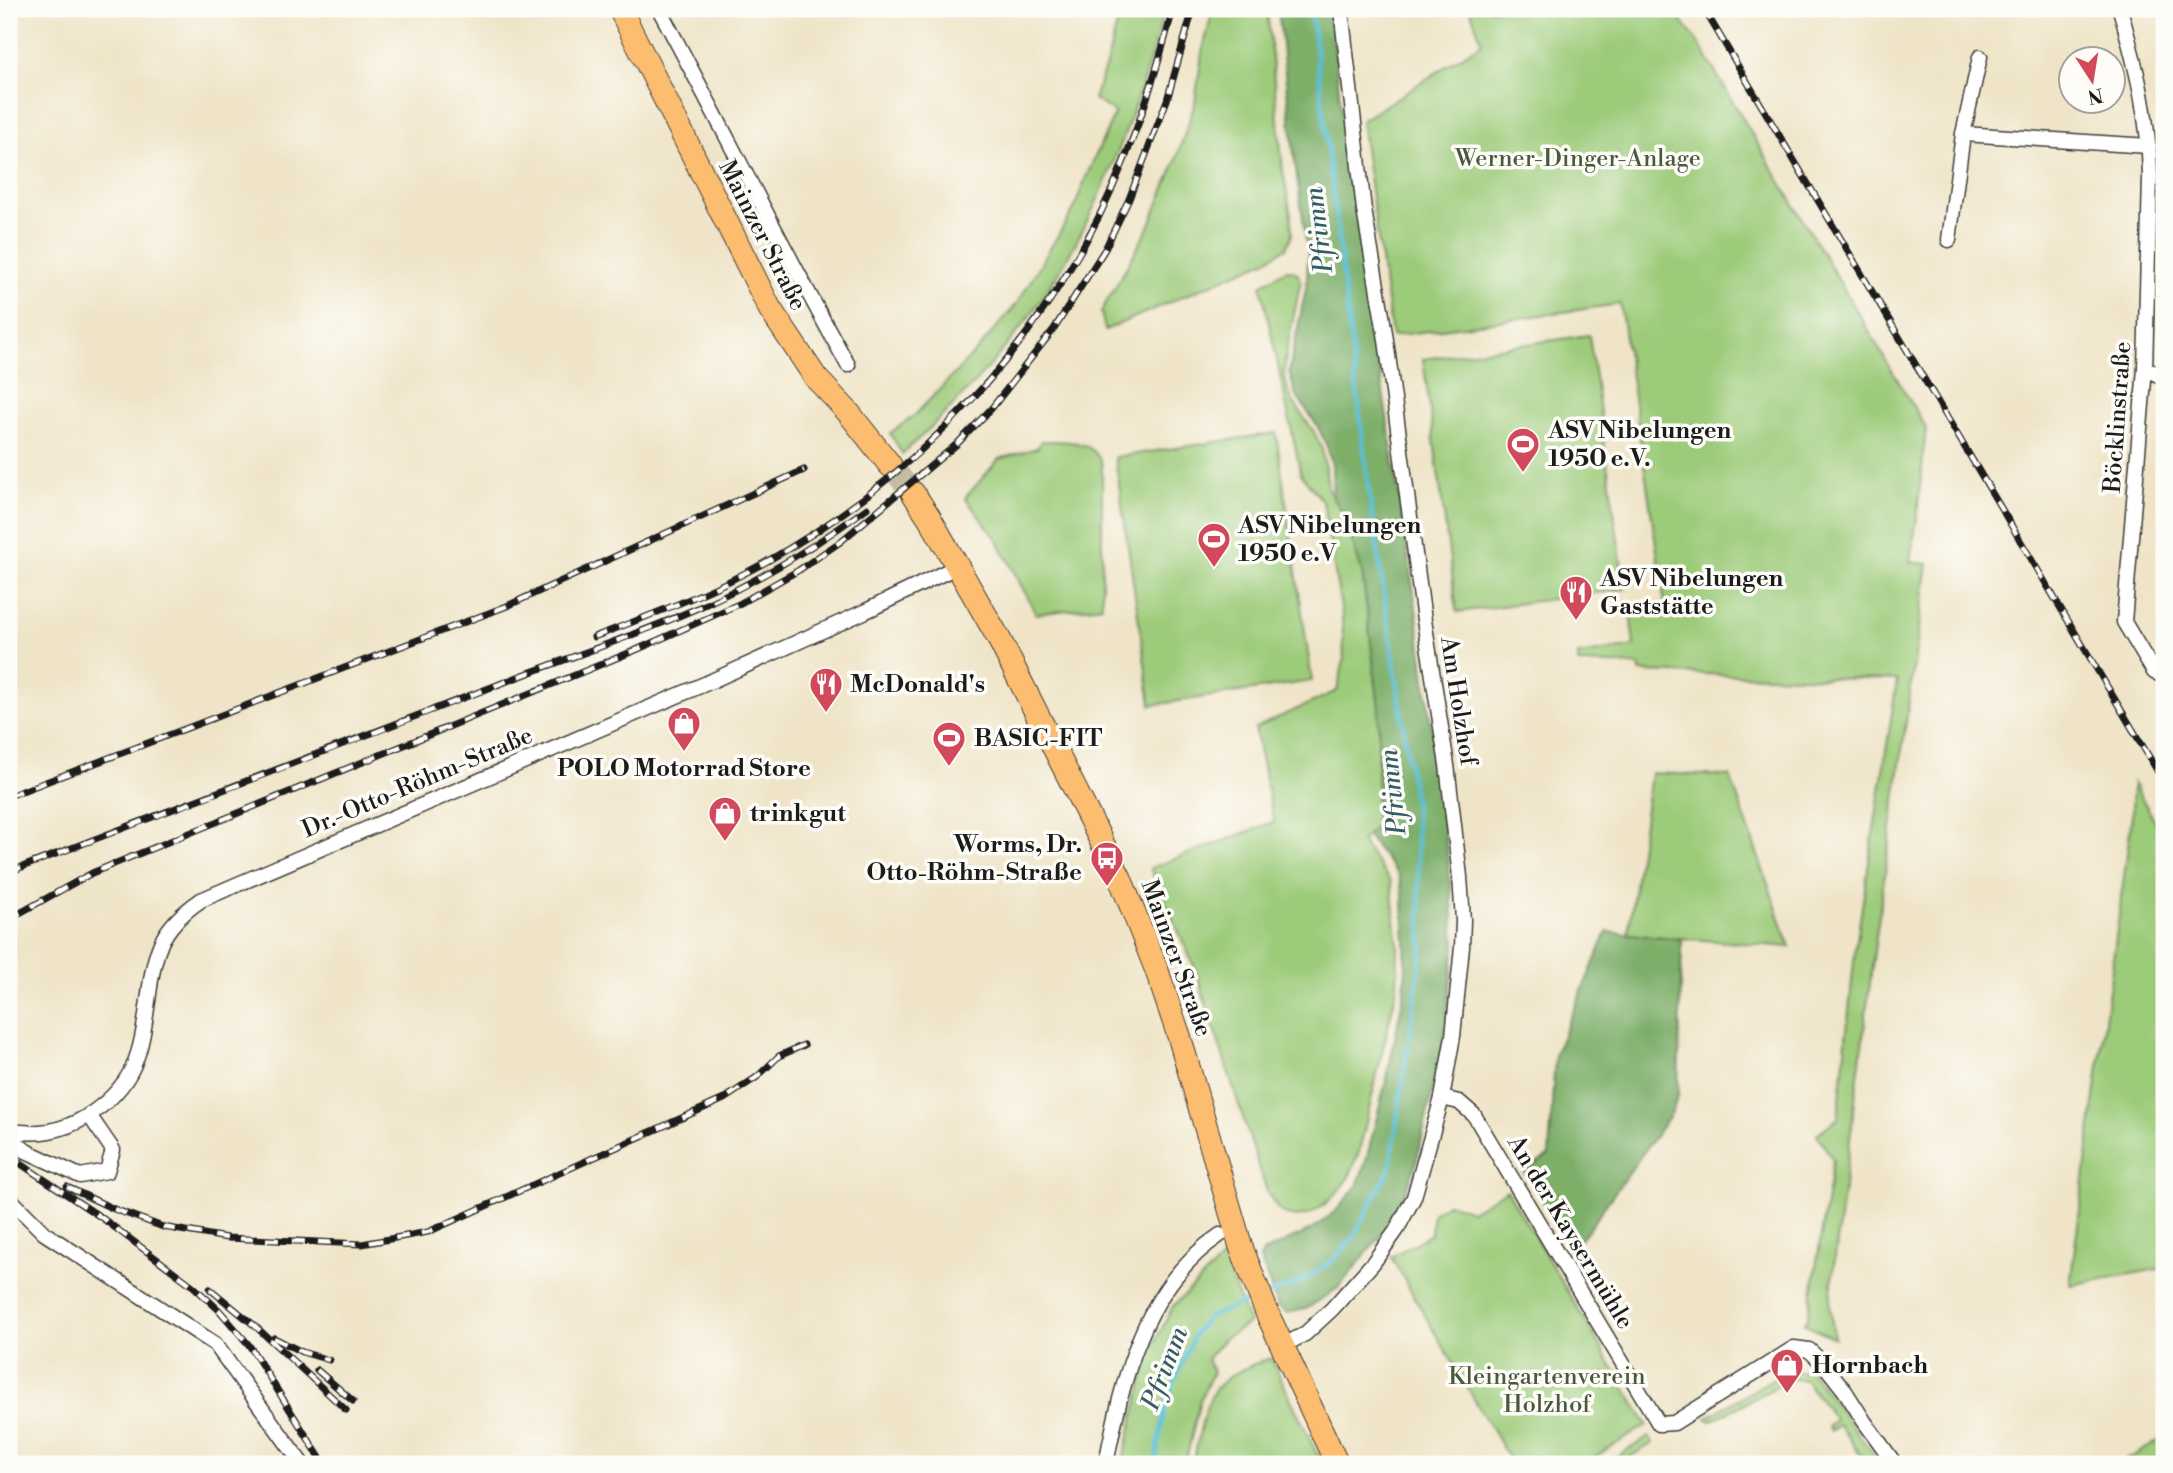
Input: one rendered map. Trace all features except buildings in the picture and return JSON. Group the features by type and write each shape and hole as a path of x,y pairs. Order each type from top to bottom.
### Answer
{"main road":[{"name":"Mainzer Straße","path":"620,9 770,309 816,378 848,412 890,465"},
{"name":"Mainzer Straße","path":"913,493 998,637 1120,878 1157,971 1179,1036 1228,1232 1241,1247 1282,1346 1337,1464"}],"street":[{"name":"Mainzer Straße","path":"659,9 708,98 788,258 848,365"},
{"name":"Am Holzhof","path":"1282,1346 1306,1335 1373,1263 1396,1231 1414,1197 1441,1098 1453,1036 1462,947 1460,877 1447,765 1424,620 1385,333 1364,210 1341,9"},
{"name":"Böcklinstraße","path":"2120,9 2139,75 2154,150 2145,368 2124,622 2154,672 2164,676"},
{"path":"1949,240 1963,134 1980,57"},
{"path":"1963,134 2154,150"},
{"path":"2145,368 2164,378"},
{"name":"Dr.-Otto-Röhm-Straße","path":"9,1130 45,1132 68,1126 89,1115 128,1079 134,1069 142,1041 152,973 162,942 177,920 201,900 706,683 958,566"},
{"name":"An der Kaysermühle","path":"1441,1098 1458,1102 1474,1115 1660,1424 1674,1423 1794,1348 1809,1350 1845,1391 1895,1464"},
{"path":"9,1136 26,1152 80,1176 107,1171 113,1150 89,1115"},
{"path":"9,1198 44,1233 215,1344 302,1464"},
{"path":"1106,1464 1124,1387 1144,1327 1160,1297 1191,1258 1228,1232"}],"green space":[{"path":"1121,9 1165,9 1130,121 1083,229 1043,297 995,360 902,454 890,433 915,415 1016,305 1074,209 1115,113 1094,99"},
{"path":"1213,9 1267,9 1292,235 1286,248 1265,261 1105,330 1101,312 1148,229 1174,166 1195,103 1202,53"},
{"path":"1278,9 1330,9 1344,136 1415,601 1450,875 1455,944 1445,1034 1416,1164 1407,1187 1389,1226 1338,1288 1306,1309 1287,1313 1278,1307 1260,1258 1264,1252 1313,1229 1339,1208 1357,1186 1388,1073 1404,993 1406,966 1403,896 1399,876 1367,835 1376,827 1379,708 1362,572 1343,512 1333,498 1332,465 1327,446 1318,427 1296,395 1289,372 1307,283 1308,255"},
{"name":"Werner-Dinger-Anlage","path":"1470,9 1672,9 1697,41 1926,428 1910,562 1928,564 1874,951 1833,1273 1830,1305 1834,1338 1803,1323 1808,1318 1833,1160 1817,1134 1838,1118 1855,952 1897,680 1640,672 1639,665 1578,663 1578,655 1634,646 1630,611 1665,605 1620,304 1392,336 1361,121 1482,43"},
{"path":"1286,270 1295,272 1301,280 1284,375 1292,400 1322,449 1329,492 1343,512 1362,572 1379,708 1376,827 1361,841 1391,882 1398,948 1397,988 1359,1152 1350,1175 1335,1194 1318,1209 1299,1217 1280,1211 1267,1192 1194,966 1150,868 1274,822 1255,728 1337,691 1344,660 1342,614 1323,502 1301,474 1261,285"},
{"name":"ASV Nibelungen 1950 e.V.","path":"1589,335 1625,589 1457,612 1423,359"},
{"name":"ASV Nibelungen 1950 e.V","path":"1276,433 1312,681 1151,705 1115,457"},
{"path":"1042,441 1085,446 1098,456 1102,464 1102,606 1036,614 997,539 965,498 999,459 1037,448"},
{"path":"1651,773 1730,776 1790,947 1628,934"},
{"path":"2133,783 2164,837 2164,1268 2070,1285 2132,816"},
{"path":"1607,932 1682,939 1678,1096 1671,1114 1574,1249 1524,1172 1549,1155 1555,1054"},
{"name":"Kleingartenverein Holzhof","path":"1507,1190 1647,1425 1583,1464 1512,1464 1391,1257 1431,1234 1433,1213 1449,1203 1471,1211"},
{"path":"1223,1258 1249,1323 1224,1339 1207,1359 1213,1372 1200,1400 1185,1464 1122,1464 1149,1355 1173,1306"},
{"path":"1271,1358 1322,1464 1193,1464 1204,1416 1215,1390 1233,1374"},
{"path":"1788,1370 1811,1372 1881,1464 1867,1464 1839,1425 1831,1431 1828,1427 1835,1420 1805,1380 1791,1379 1711,1421 1706,1418"},
{"path":"1649,1437 1653,1443 1618,1464 1604,1464"},
{"path":"2164,1438 2164,1464 2119,1464"}],"waterway":[{"name":"Pfrimm","path":"1266,1295 1300,1282 1331,1262 1353,1238 1390,1168 1422,950 1415,805 1369,492 1311,9"},
{"name":"Pfrimm","path":"1155,1464 1167,1399 1195,1333 1208,1317 1254,1299"}],"tunnel":[{"path":"890,465 913,493"}],"railway":[{"path":"594,637 723,584 814,533 861,500 905,464 987,383 1056,291 1114,186 1137,128 1173,9"},
{"path":"9,919 92,873 636,650 739,604 799,570 840,542 957,444 991,409 1054,329 1105,249 1129,199 1167,100 1193,9"},
{"path":"1704,9 2164,782"},
{"path":"9,796 507,606 804,470"},
{"path":"9,872 679,616 767,573 808,549 867,508"},
{"path":"67,1187 114,1209 163,1227 227,1238 362,1244 428,1232 724,1099 757,1077 779,1056 804,1045"},
{"path":"9,1156 102,1218 193,1286 219,1310 249,1345 324,1464"},
{"path":"210,1289 254,1325 346,1410"},
{"path":"274,1338 302,1352 329,1360"},
{"path":"317,1370 353,1401"}],"place":[{"name":"ASV Nibelungen 1950 e.V.","path":"1523,474"},
{"name":"ASV Nibelungen 1950 e.V","path":"1214,569"},
{"name":"ASV Nibelungen Gaststätte","path":"1576,622"},
{"name":"McDonald's","path":"826,714"},
{"name":"POLO Motorrad Store","path":"684,753"},
{"name":"BASIC-FIT","path":"949,768"},
{"name":"trinkgut","path":"725,843"},
{"name":"Worms, Dr. Otto-Röhm-Straße","path":"1107,888"},
{"name":"Hornbach","path":"1787,1395"}]}
